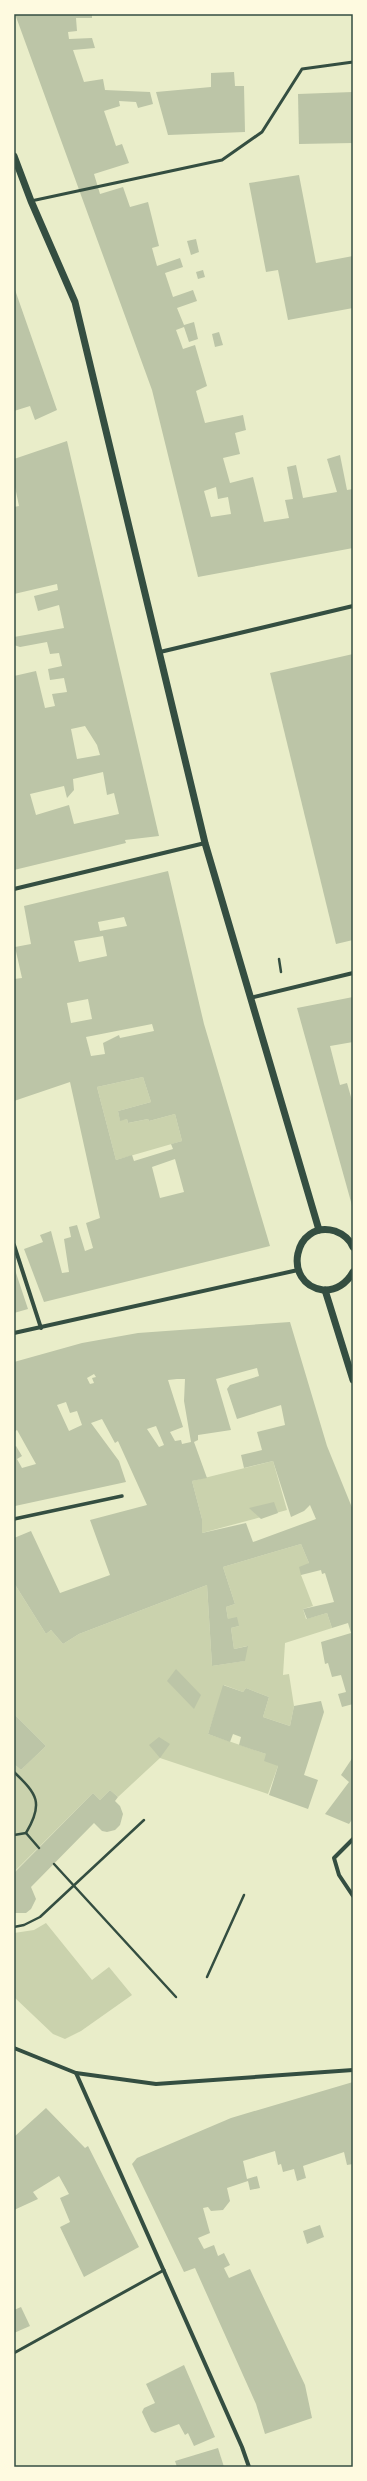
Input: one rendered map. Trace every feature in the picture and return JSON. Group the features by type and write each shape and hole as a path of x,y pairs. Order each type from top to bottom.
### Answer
{"street":[{"path":"14,156 31,201 74,302 160,652 205,843 319,1230"},
{"path":"160,652 353,606"},
{"path":"14,889 205,843"},
{"path":"250,998 353,973"},
{"path":"353,1247 346,1237 338,1232 319,1230 302,1241 298,1250 298,1270 308,1284 325,1290 342,1285 353,1272"},
{"path":"14,1245 41,1328"},
{"path":"14,1334 298,1270"},
{"path":"325,1290 353,1380"},
{"path":"14,1519 122,1496"},
{"path":"353,1839 334,1858 339,1875 353,1896"},
{"path":"14,2048 76,2073 156,2084 353,2070"},
{"path":"76,2073 242,2447 248,2467"}],"lane":[{"path":"31,201 222,160 262,132 302,69 353,62"},
{"path":"14,2353 164,2270"}],"path":[{"path":"14,1772 33,1791 36,1806 34,1821 26,1833 14,1835"},
{"path":"14,1927 24,1925 40,1917 144,1820"},
{"path":"26,1833 39,1848"},
{"path":"54,1864 176,1997"},
{"path":"207,1977 244,1895"}],"green space":[{"path":"143,1077 151,1102 118,1111 120,1120 127,1119 128,1123 148,1119 149,1121 175,1114 182,1141 116,1160 97,1087"},
{"path":"273,1461 287,1510 202,1533 202,1519 192,1481"},
{"path":"301,1544 309,1563 301,1575 313,1606 303,1609 306,1619 327,1613 332,1628 285,1643 283,1675 289,1674 294,1706 290,1726 263,1717 269,1697 246,1688 243,1692 224,1685 208,1734 266,1754 278,1766 268,1794 160,1758 118,1797 110,1790 100,1800 93,1793 14,1872 14,1764 21,1770 46,1746 14,1714 14,1583 46,1634 51,1630 63,1644 79,1634 207,1585 212,1666 244,1661 247,1646 234,1649 231,1628 239,1626 228,1619 226,1607 235,1604 223,1567"},
{"path":"46,1923 92,1980 109,1967 132,1995 81,2031 65,2039 53,2034 14,1997 14,1933 34,1930"}],"building":[{"path":"15,14 92,14 92,18 76,18 77,31 68,32 69,39 92,38 95,48 73,50 84,82 103,79 105,90 150,92 153,104 138,108 136,102 119,101 120,106 104,111 116,146 122,144 129,163 94,174 100,194 123,187 130,207 148,202 159,246 152,248 157,266 180,258 183,267 165,273 173,297 193,290 197,301 177,308 184,325 194,322 198,339 189,342 184,327 176,330 183,349 195,345 207,386 196,391 205,423 243,415 246,430 235,433 240,454 223,458 230,483 253,477 264,522 289,518 285,500 293,499 287,467 296,465 303,498 337,492 327,459 340,455 347,490 353,489 353,548 198,577 152,390","holes":["216,487 218,499 228,497 231,514 211,517 204,491"]},
{"path":"234,72 235,86 244,86 245,132 168,135 156,92 211,87 211,73"},
{"path":"353,92 353,143 299,144 298,94"},
{"path":"299,175 316,263 353,256 353,308 288,320 278,270 266,272 249,183"},
{"path":"196,239 199,252 191,255 187,241"},
{"path":"203,270 205,277 198,279 196,272"},
{"path":"14,287 57,410 35,420 30,406 14,411"},
{"path":"219,332 223,345 215,347 212,334"},
{"path":"67,441 159,836 125,840 126,843 14,870 14,676 36,671 45,708 55,706 52,694 67,692 64,678 50,680 48,669 62,666 59,653 50,654 47,642 20,647 14,645 14,637 64,628 59,605 38,611 34,596 58,590 57,584 14,594 14,507 19,506 14,482 14,459","holes":["85,726 97,745 100,755 77,759 71,729","103,772 107,795 114,793 119,814 74,824 69,805 36,815 30,794 64,786 67,798 74,790 73,779"]},
{"path":"353,654 353,940 336,944 270,673"},
{"path":"168,871 204,1024 270,1246 44,1302 24,1249 43,1242 40,1235 51,1231 62,1273 69,1272 64,1239 71,1237 69,1227 77,1225 85,1251 93,1248 86,1223 100,1218 70,1082 14,1101 14,979 22,978 15,947 31,944 24,906","holes":["124,917 127,926 100,931 98,922","103,936 107,956 79,962 74,941","88,999 92,1019 71,1023 67,1003","152,1024 154,1031 120,1038 119,1035 103,1043 105,1054 91,1056 86,1037","143,1077 151,1102 118,1111 120,1121 127,1119 128,1123 148,1119 149,1121 175,1114 182,1141 171,1144 173,1149 134,1161 132,1155 116,1160 97,1087","175,1159 184,1192 160,1198 152,1167"]},
{"path":"353,997 353,1042 330,1046 340,1085 347,1083 353,1104 353,1209 297,1008"},
{"path":"14,1267 28,1309 14,1313"},
{"path":"290,1322 327,1446 353,1510 353,1704 342,1707 338,1694 346,1692 341,1675 332,1677 328,1663 325,1664 321,1642 351,1633 348,1623 332,1628 327,1613 307,1619 303,1609 334,1602 325,1573 322,1574 321,1570 301,1575 299,1567 309,1563 301,1544 223,1567 235,1604 226,1607 228,1619 237,1617 239,1626 231,1628 234,1649 248,1646 245,1661 212,1666 207,1585 79,1634 63,1644 51,1630 46,1634 14,1583 14,1538 31,1531 60,1593 110,1575 90,1520 147,1505 118,1441 115,1443 102,1419 91,1423 119,1461 126,1482 15,1506 14,1447 16,1446 22,1456 17,1459 22,1468 36,1464 17,1430 14,1432 14,1362 82,1343 138,1333","holes":["257,1368 259,1376 230,1385 227,1389 237,1419 281,1405 285,1425 257,1432 262,1450 241,1455 244,1468 273,1461 291,1517 304,1511 310,1505 316,1519 253,1542 246,1523 202,1533 202,1519 192,1481 207,1478 194,1442 198,1440 198,1435 231,1430 216,1379","94,1374 96,1377 92,1378 94,1383 90,1384 87,1378","185,1379 184,1401 191,1442 182,1444 181,1440 175,1441 170,1432 183,1427 168,1380","66,1402 70,1413 77,1411 82,1425 69,1431 57,1405","156,1426 164,1445 159,1447 147,1429"]},
{"path":"274,1502 278,1513 261,1519 249,1508"},
{"path":"176,1669 201,1695 194,1709 167,1681"},
{"path":"223,1685 243,1692 246,1688 269,1697 263,1717 290,1726 294,1706 321,1701 324,1712 304,1775 318,1780 308,1809 269,1795 278,1766 264,1761 266,1754 239,1745 241,1737 233,1734 230,1742 208,1734"},
{"path":"14,1714 46,1746 21,1770 14,1764"},
{"path":"159,1737 170,1744 160,1758 149,1745"},
{"path":"353,1757 353,1818 349,1824 325,1814 349,1782 341,1775"},
{"path":"110,1790 118,1797 115,1801 120,1806 123,1814 120,1825 115,1830 107,1832 102,1831 94,1823 31,1887 36,1899 31,1909 26,1913 14,1913 14,1873 93,1793 100,1800"},
{"path":"353,2082 353,2164 347,2165 344,2152 303,2166 306,2178 297,2181 294,2169 283,2172 281,2164 278,2165 275,2151 243,2161 247,2179 257,2176 260,2188 250,2190 248,2181 227,2188 230,2201 223,2210 211,2211 208,2207 203,2208 210,2233 198,2238 204,2249 214,2245 218,2256 224,2253 230,2265 224,2268 229,2278 250,2269 305,2385 312,2418 265,2434 256,2404 195,2268 184,2272 132,2164 137,2158 231,2118"},
{"path":"46,2108 85,2148 88,2146 139,2247 84,2277 60,2227 70,2222 60,2198 69,2194 59,2176 33,2192 38,2199 14,2210 14,2137"},
{"path":"320,2225 324,2237 307,2244 303,2231"},
{"path":"21,2307 30,2326 14,2333 14,2310"},
{"path":"184,2365 215,2437 194,2446 188,2433 185,2435 179,2424 155,2433 151,2431 142,2412 144,2408 155,2403 146,2384"},
{"path":"218,2448 224,2467 177,2467 175,2461"}]}
